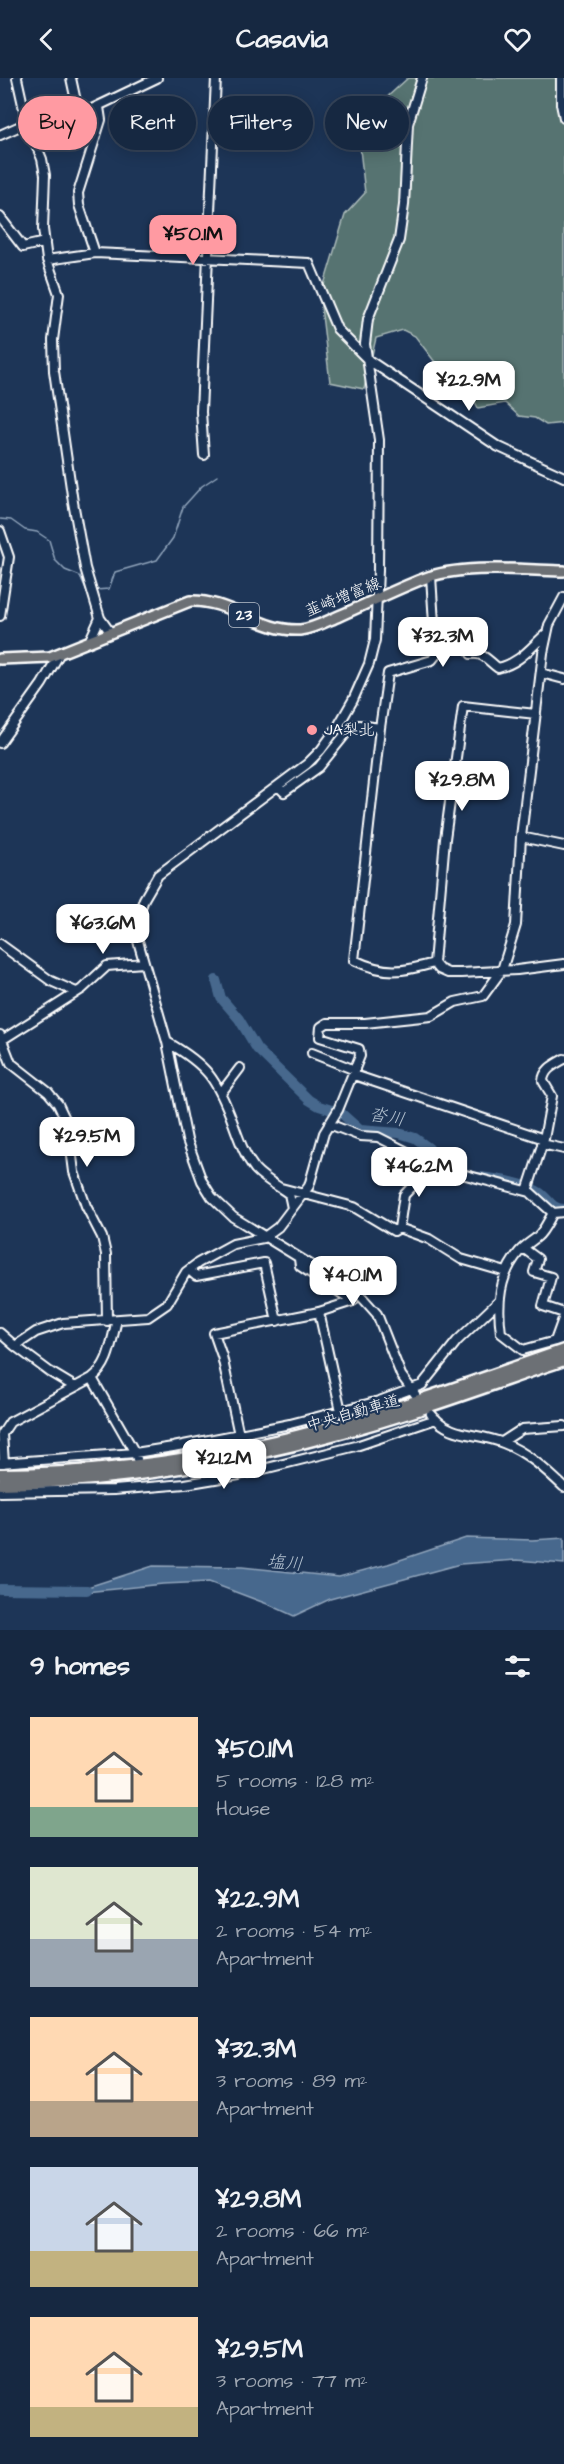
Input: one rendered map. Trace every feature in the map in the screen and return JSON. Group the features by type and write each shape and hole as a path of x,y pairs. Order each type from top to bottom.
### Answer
{"highway":[{"name":"中央自動車道","path":"0,1474 46,1473 142,1464 286,1438 413,1402 564,1350"},
{"name":"中央自動車道","path":"0,1484 144,1473 241,1458 342,1433 418,1410 564,1360"}],"main road":[{"name":"韮崎増富線","path":"0,659 50,657 190,601 201,601 274,626 300,630 323,623 445,572 564,571"}],"street":[{"path":"17,78 21,96"},
{"path":"71,78 75,96"},
{"path":"95,253 79,205 78,193 101,120 99,107 157,78"},
{"path":"204,454 201,412 206,260 216,78"},
{"path":"413,1391 401,1375 382,1322 370,1306 352,1289 263,1238 227,1212 212,1197 202,1181 187,1140 167,1042 138,941 139,914 144,899 158,875 278,786 321,750 338,728 364,678 372,652 378,600 379,440 365,344 368,319 399,240 404,205 408,124 422,78"},
{"path":"561,78 561,104 564,118"},
{"path":"0,135 18,127"},
{"path":"38,150 45,175 43,229 47,260 59,294 53,340 60,423 85,568 100,618 110,632"},
{"path":"0,217 23,248 45,242"},
{"path":"47,260 95,253 206,260 309,263 337,329 367,359 497,446 564,477"},
{"path":"0,531 9,557 0,616"},
{"path":"431,576 436,655 432,660 388,673 354,960 367,966 392,972 407,971 434,963"},
{"path":"15,1346 36,1332 63,1323 141,1319 167,1304 189,1270 198,1263 233,1244 263,1238 278,1227 309,1186 324,1133 337,1112 360,1056 358,1049 320,1038 319,1033 323,1025 431,1016 455,1002 483,996 502,970 516,926 521,837 541,673 547,633 564,597"},
{"path":"90,640 100,618"},
{"path":"471,654 477,653 486,657 498,668 506,666 524,655 547,633"},
{"path":"0,742 46,678 60,653"},
{"path":"541,673 564,679"},
{"path":"536,714 463,706 445,839 434,963 439,969 448,973 517,970 564,964"},
{"path":"278,786 284,792 307,777 332,753 352,726 380,728"},
{"path":"521,837 564,846"},
{"path":"0,944 51,981 76,992"},
{"path":"107,1321 106,1254 102,1237 86,1206 74,1172 68,1125 58,1104 48,1092 11,1063 1,1037 89,984 107,966 143,963"},
{"path":"167,1042 201,1064 221,1094 243,1152 261,1174 289,1194 292,1208"},
{"path":"312,1053 354,1073 564,1149"},
{"path":"527,1191 543,1142 552,1096 543,1081 544,1074 551,1066 564,1059"},
{"path":"221,1094 240,1068"},
{"path":"329,1124 360,1136 378,1137 432,1166 535,1194 553,1213"},
{"path":"399,1228 404,1195 432,1166"},
{"path":"281,1188 354,1207 394,1231 399,1228 429,1239 461,1259 506,1272"},
{"path":"553,1213 564,1212"},
{"path":"553,1213 539,1235 523,1248 506,1272 498,1302 501,1333 519,1349 523,1350 564,1338"},
{"path":"523,1248 538,1259 534,1272 551,1277 543,1306 564,1315 555,1341"},
{"path":"239,1435 222,1356 214,1333 319,1312 352,1301 300,1266 299,1259"},
{"path":"189,1270 196,1276 264,1263 277,1321"},
{"path":"117,1320 108,1359 99,1372 92,1378 9,1422 2,1434 2,1463 136,1456 239,1435 413,1391 422,1385 457,1341 498,1302"},
{"path":"319,1312 341,1411"},
{"path":"0,1333 50,1372 75,1387"},
{"path":"92,1378 136,1456"},
{"path":"0,1492 140,1484 185,1484 239,1474 356,1446 433,1416 449,1430 502,1442 523,1452 564,1487"},
{"path":"502,1442 522,1429 564,1426"}],"green space":[{"path":"408,78 564,78 564,423 546,425 535,418 519,416 505,403 478,408 470,392 438,366 415,336 403,330 376,338 364,389 330,382 320,298 345,215 365,193 360,150 409,150 409,96 388,96"}],"water":[{"path":"466,1538 532,1540 564,1538 564,1564 517,1560 460,1564 330,1599 294,1616 209,1582 163,1584 66,1594 153,1566 242,1567 339,1577 388,1564"}],"waterway":[{"path":"95,590 109,589 115,572 157,560 173,538 183,507 202,486 217,476"},
{"path":"0,519 11,520 25,530 37,532 49,540 55,560 65,570 80,576 87,591 90,591"},
{"name":"沓川","path":"216,980 221,998 239,1019 257,1049 309,1100 341,1113 360,1130 399,1133 415,1138 429,1148 438,1163 451,1169"},
{"name":"沓川","path":"480,1177 524,1185 541,1193 555,1207 564,1209"},
{"name":"塩川","path":"0,1589 87,1590"}],"place":[{"name":"JA梨北","path":"312,730"}]}
